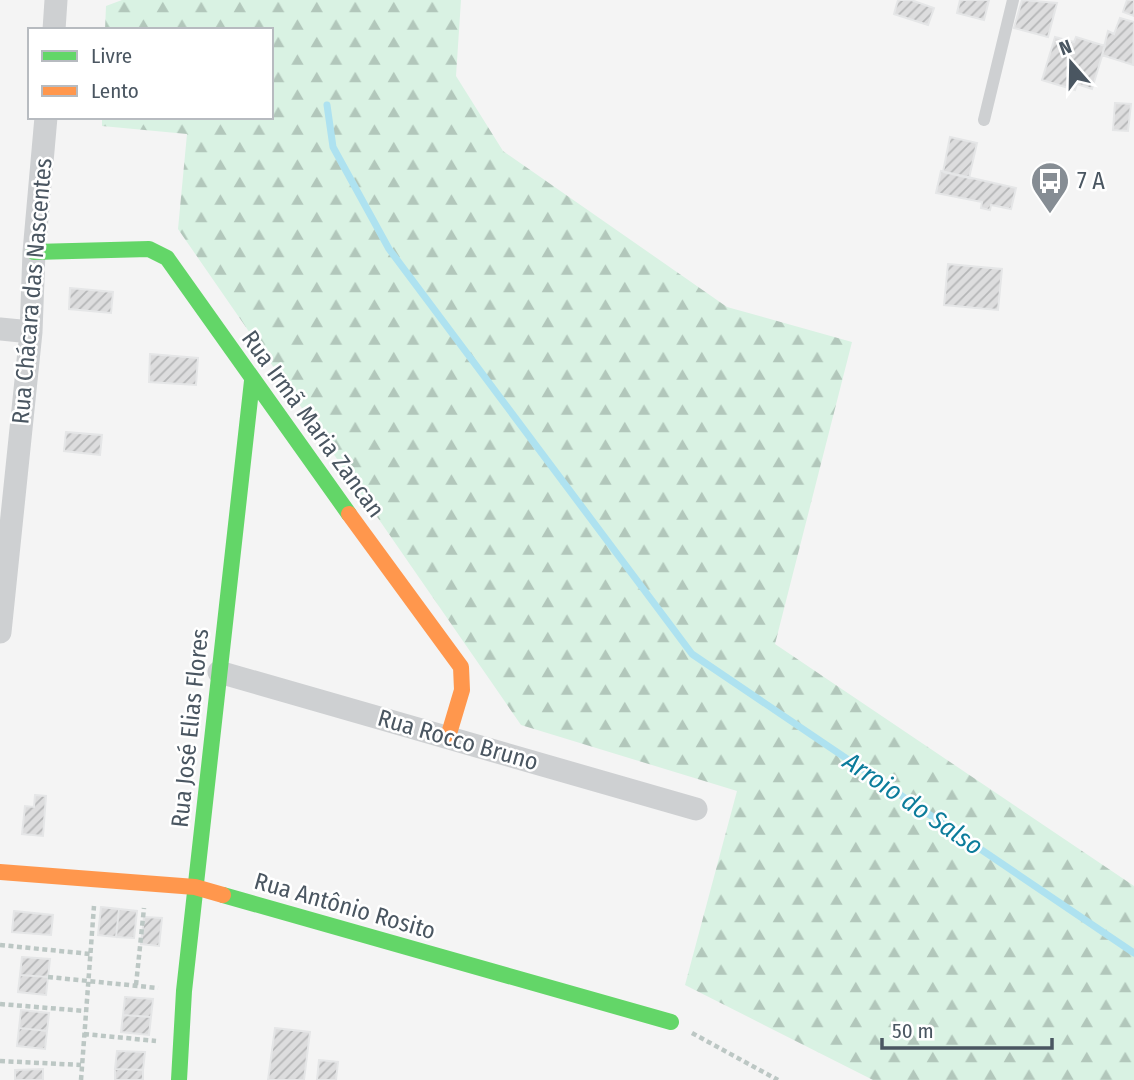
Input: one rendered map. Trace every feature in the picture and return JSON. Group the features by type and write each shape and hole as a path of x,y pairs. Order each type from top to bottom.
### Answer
{"street":[{"path":"54,28 56,0"},
{"name":"Rua Chácara das Nascentes","path":"0,632 31,332 34,252 46,119"},
{"name":"Rua Irmã Maria Zancan","path":"34,252 158,251 167,258 252,381 461,667 462,690 448,737"},
{"path":"0,329 31,332"},
{"name":"Rua José Elias Flores","path":"179,1080 184,991 252,381"},
{"name":"Rua Rocco Bruno","path":"219,672 696,809"},
{"name":"Rua Antônio Rosito","path":"0,872 195,887 671,1022"}],"lane":[{"path":"984,120 1013,0"}],"path":[{"path":"81,1080 96,879"},
{"path":"136,985 147,883"},
{"path":"0,946 90,954"},
{"path":"48,977 184,991"},
{"path":"0,1004 85,1011"},
{"path":"671,1022 778,1080"},
{"path":"84,1034 181,1044"},
{"path":"0,1061 81,1065"}],"green space":[{"path":"122,0 461,0 456,76 503,151 727,307 852,342 775,644 1134,886 1134,1080 873,1080 685,985 737,791 521,725 178,229 187,134 102,126 102,119 273,119 273,28 105,28 106,6"}],"building":[{"path":"898,0 911,0 934,8 928,25 894,14"},
{"path":"960,0 989,0 984,20 957,13"},
{"path":"1022,0 1057,3 1048,37 1014,28"},
{"path":"1127,0 1134,0 1134,16 1123,12"},
{"path":"1120,18 1134,22 1133,65 1102,55 1108,31 1114,34"},
{"path":"1055,37 1074,42 1076,37 1105,46 1092,89 1077,84 1075,90 1042,80"},
{"path":"1115,103 1131,104 1128,131 1113,130"},
{"path":"950,137 977,143 969,178 943,172"},
{"path":"941,171 1016,188 1011,209 991,205 990,210 981,208 982,202 936,193"},
{"path":"948,264 1002,269 998,310 944,305"},
{"path":"70,288 113,292 111,313 69,309"},
{"path":"150,354 198,358 196,385 149,382"},
{"path":"66,432 102,435 100,455 64,451"},
{"path":"35,795 46,796 43,836 22,834 25,806 34,807"},
{"path":"101,907 119,909 116,937 98,935"},
{"path":"119,909 137,911 134,938 116,937"},
{"path":"14,911 53,915 51,935 12,932"},
{"path":"144,917 162,918 159,946 141,944"},
{"path":"22,957 50,959 48,977 20,975"},
{"path":"20,975 48,977 46,995 18,992"},
{"path":"125,997 153,999 151,1017 123,1015"},
{"path":"21,1010 49,1013 47,1031 19,1028"},
{"path":"123,1015 151,1017 149,1035 121,1032"},
{"path":"19,1028 47,1031 45,1049 17,1046"},
{"path":"275,1028 310,1032 304,1080 268,1080"},
{"path":"117,1051 145,1052 143,1070 115,1069"},
{"path":"319,1060 338,1062 336,1080 317,1080"},
{"path":"43,1069 43,1080 15,1080 15,1070"},
{"path":"115,1069 143,1070 143,1080 115,1080"}],"waterway":[{"name":"Arroio do Salso","path":"327,105 333,147 389,249 692,654 1134,953"}],"traffic: fast":[{"path":"34,252 149,249 167,258 349,514"},
{"path":"179,1080 184,991 252,381"},
{"path":"223,895 671,1022"}],"traffic: slow":[{"path":"349,514 461,667 462,690 448,737"},
{"path":"0,872 195,887 223,895"}],"place":[{"name":"7 A","path":"1050,215"}]}
